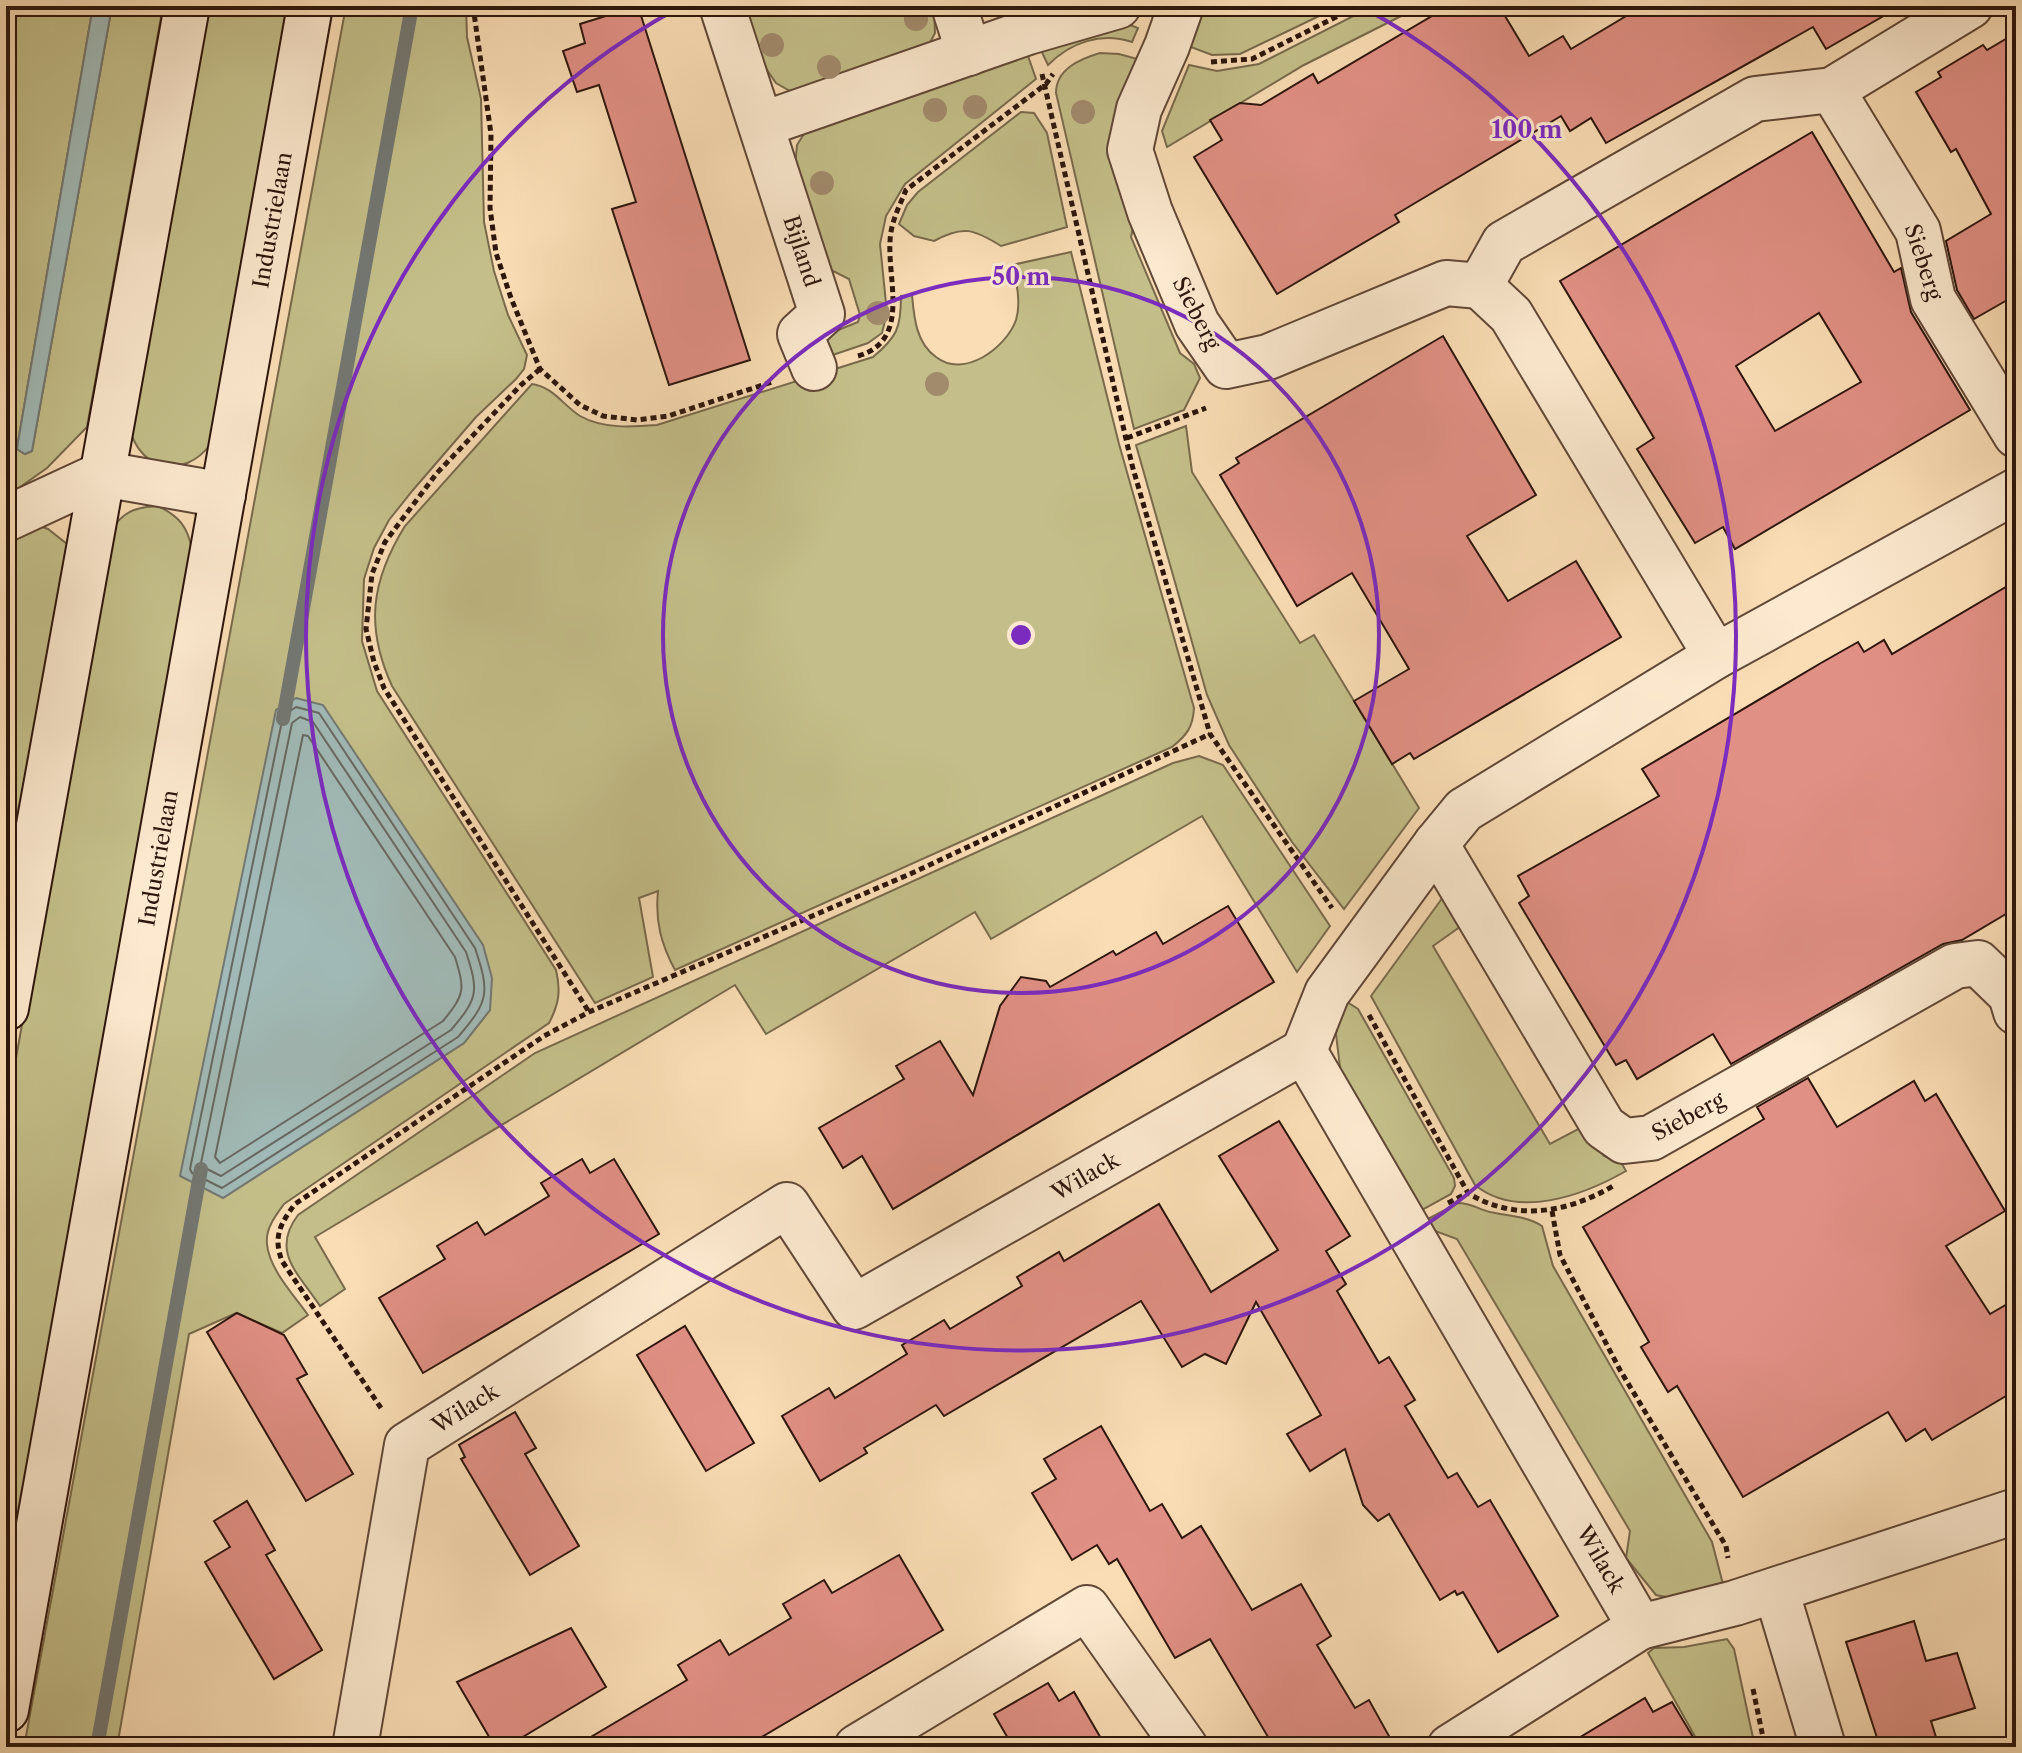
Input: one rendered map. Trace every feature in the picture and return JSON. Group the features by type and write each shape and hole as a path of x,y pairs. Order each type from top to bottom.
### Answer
{"street":[{"path":"6,1008 187,6"},
{"name":"Industrielaan","path":"6,1710 310,6"},
{"name":"Bijland","path":"722,6 822,314 800,334 814,368"},
{"path":"954,6 969,53"},
{"path":"761,125 1028,32 1118,6"},
{"path":"1716,656 1511,315 1480,286 1504,243 1755,99 1832,90 1970,6"},
{"name":"Sieberg","path":"1174,26 1139,109 1130,150 1150,212 1197,324 1226,366 1268,357 1446,283 1480,286"},
{"name":"Sieberg","path":"1832,90 1918,231 1933,299 2016,435"},
{"path":"6,519 103,474 223,495"},
{"path":"1304,1051 1327,993 1464,810 1716,656 2016,491"},
{"name":"Sieberg","path":"1436,844 1604,1127 1624,1141 1651,1138 1955,966 1978,963 2014,1000"},
{"name":"Wilack","path":"355,1747 407,1445 787,1205 854,1307 1304,1051 1640,1627"},
{"path":"1450,1747 1640,1627 1735,1603 2016,1511"},
{"path":"1776,1590 1823,1747"},
{"path":"857,1747 1087,1608 1185,1747"}],"path":[{"path":"473,6 489,108 490,208 496,253 511,298 540,369 580,405 603,416 637,420 668,416 868,353 882,342 894,322 890,239 896,212 906,190 1046,84 1056,69"},
{"path":"1174,26 1207,62 1227,63 1252,59 1358,6"},
{"path":"1028,32 1046,84 1127,438 1210,734 1339,918 1360,998 1468,1193 1485,1203 1533,1212 1552,1211 1597,1196 1641,1170 1651,1138"},
{"path":"1127,438 1215,404 1226,366"},
{"path":"540,369 437,473 385,542 372,574 366,629 384,688 589,1012"},
{"path":"407,1445 282,1261 276,1245 280,1224 295,1204 544,1036 589,1012 910,874 1210,734"},
{"path":"1552,1211 1560,1255 1620,1370 1726,1546 1735,1603"},
{"path":"1750,1675 1765,1747"}],"shaded area":[{"path":"6,6 93,6 18,442 17,449 25,454 32,451 112,6 163,6 87,427 47,468 6,497"},
{"path":"206,6 289,6 210,445 188,463 164,466 143,454 130,429"},
{"path":"346,6 466,6 467,37 481,99 484,222 494,271 508,315 527,355 524,369 516,379 476,417 389,520 374,548 364,579 362,641 377,691 556,970 557,1003 549,1023 284,1204 272,1222 267,1244 272,1263 308,1315 282,1333 236,1313 189,1334 117,1747 24,1747","holes":["490,1010 464,1043 224,1197"]},
{"path":"745,6 934,6 935,33 925,53 814,91 790,91 776,83 763,64"},
{"path":"1198,6 1340,6 1240,54 1212,55 1183,44"},
{"path":"1373,6 1421,6 1304,65 1167,147 1162,131 1189,65 1217,71 1259,64"},
{"path":"1122,22 1138,28 1132,42 1109,38 1087,41 1066,50 1048,65 1040,48"},
{"path":"1027,53 1036,79 905,184 886,216 880,244 887,313 882,333 868,343 818,360 811,341 858,322 860,315 849,279 829,269 795,167 797,145 807,129"},
{"path":"1100,53 1141,60 1135,219 1131,237 1180,353 1194,364 1200,378 1184,410 1134,429 1056,93 1060,77 1070,66"},
{"path":"1021,112 1034,113 1047,133 1067,227 1001,246 968,231 934,241 914,236 899,224 907,205 918,192"},
{"path":"1071,252 1119,444 1194,708 1188,730 1172,747 675,970 660,932 658,891 639,898 653,977 595,1003 392,686 383,664 375,624 379,585 405,526 532,384 558,397 580,416 598,423 657,425 873,357 888,344 896,331 901,296 912,295 917,329 929,351 947,363 971,362 994,350 1011,331 1016,320 1018,292 1012,265"},
{"path":"1186,426 1192,472 1300,643 1314,635 1419,808 1344,909 1292,842 1229,745 1207,695 1136,445"},
{"path":"158,506 181,523 192,550 6,1587 6,1114 110,532 130,512"},
{"path":"37,525 48,529 67,544 6,882 6,600 13,563 8,547 12,538"},
{"path":"1199,756 1223,765 1330,926 1297,972 1202,816 991,939 975,912 766,1034 735,985 315,1237 345,1289 320,1306 296,1273 287,1252 287,1240 298,1215 535,1053 1173,763"},
{"path":"1446,893 1464,924 1433,946 1550,1144 1584,1126 1604,1156 1621,1162 1626,1171 1571,1195 1531,1202 1511,1201 1475,1185 1371,996"},
{"path":"1344,1000 1358,1009 1454,1178 1455,1186 1451,1194 1422,1210 1341,1076 1336,1034"},
{"path":"1458,1203 1524,1218 1542,1226 1553,1266 1712,1542 1724,1588 1671,1598 1656,1595 1626,1558 1630,1531 1457,1239 1435,1231 1428,1219"},
{"path":"1727,1639 1734,1649 1755,1747 1701,1747 1648,1653 1654,1648 1684,1647"}],"water":[{"path":"93,6 112,6 32,451 25,454 17,449 18,442"},
{"path":"296,698 323,705 483,945 492,978 490,1010 464,1043 223,1198 180,1176 276,710"}],"building":[{"path":"638,6 750,360 669,385 612,209 636,202 599,85 577,92 563,51 585,43 580,24"},
{"path":"1449,6 1499,6 1529,56 1563,36 1571,49 1643,6 1901,6 1826,49 1813,27 1606,143 1591,118 1570,131 1561,116 1395,215 1399,222 1277,294 1194,157 1222,140 1210,120 1240,103 1261,105 1313,74 1318,83"},
{"path":"2016,33 2016,295 1974,319 1957,290 1946,241 1991,214 1956,149 1951,152 1916,92 1941,77 1938,72 1983,45 1987,50"},
{"path":"1812,132 1894,272 1901,268 1911,312 1970,410 1735,549 1723,527 1695,543 1637,449 1654,438 1560,281","holes":["1819,313 1861,382 1775,431 1736,366"]},
{"path":"1443,336 1536,495 1467,536 1508,601 1576,561 1621,637 1414,759 1410,753 1392,764 1354,701 1409,669 1405,662 1352,573 1297,606 1220,475 1239,463 1236,458"},
{"path":"2016,581 2016,908 1962,940 1943,944 1731,1064 1713,1034 1637,1079 1626,1060 1616,1065 1519,903 1529,896 1518,876 1659,796 1642,769 1858,642 1864,652 1884,640 1892,654"},
{"path":"1228,906 1274,982 893,1209 862,1156 843,1168 819,1128 904,1079 896,1066 940,1041 973,1095 1000,1006 1021,977 1046,981 1050,987 1113,951 1116,955 1156,932 1163,944"},
{"path":"1808,1078 1837,1127 1914,1081 1925,1101 1936,1094 2005,1211 1946,1246 1990,1314 2016,1299 2016,1390 1932,1440 1925,1429 1906,1441 1888,1412 1743,1497 1677,1386 1668,1392 1641,1347 1649,1342 1583,1227 1764,1119 1757,1107"},
{"path":"1279,1121 1350,1236 1326,1251 1346,1284 1337,1291 1379,1363 1389,1357 1415,1400 1405,1406 1448,1478 1457,1473 1478,1507 1490,1500 1558,1616 1498,1652 1463,1592 1457,1595 1455,1591 1440,1600 1389,1514 1378,1521 1363,1505 1345,1449 1310,1471 1287,1434 1321,1415 1256,1302 1226,1364 1205,1354 1182,1367 1141,1301 944,1416 936,1405 864,1448 867,1453 820,1481 782,1416 829,1388 835,1398 907,1354 902,1345 944,1320 950,1329 1022,1286 1017,1277 1059,1252 1064,1261 1159,1204 1211,1292 1278,1250 1219,1156"},
{"path":"582,1159 590,1173 614,1159 659,1234 423,1373 379,1298 445,1259 437,1246 477,1222 485,1235 549,1196 541,1183"},
{"path":"237,1313 284,1335 307,1374 297,1379 353,1474 306,1501 207,1332"},
{"path":"685,1326 754,1443 706,1471 637,1355"},
{"path":"515,1412 536,1448 525,1454 579,1546 530,1575 461,1459 465,1457 459,1445"},
{"path":"1101,1426 1150,1511 1162,1504 1182,1538 1201,1526 1252,1610 1301,1584 1331,1636 1317,1645 1355,1708 1369,1700 1395,1747 1274,1747 1210,1639 1175,1658 1117,1559 1109,1564 1097,1545 1072,1560 1032,1493 1056,1479 1044,1459"},
{"path":"247,1501 275,1550 266,1555 322,1650 274,1679 205,1562 230,1547 214,1521"},
{"path":"899,1555 943,1630 745,1747 574,1747 687,1680 678,1665 720,1640 729,1655 791,1618 783,1604 824,1580 832,1593"},
{"path":"1914,1621 1926,1661 1957,1653 1975,1708 1931,1721 1939,1747 1880,1747 1846,1642"},
{"path":"571,1628 606,1687 506,1747 495,1747 457,1682"},
{"path":"1048,1683 1059,1701 1074,1692 1106,1747 1013,1747 994,1714"},
{"path":"1645,1698 1653,1712 1672,1702 1699,1747 1564,1747"}],"waterway":[{"path":"283,719 412,6"},
{"path":"97,1747 201,1169"}]}
